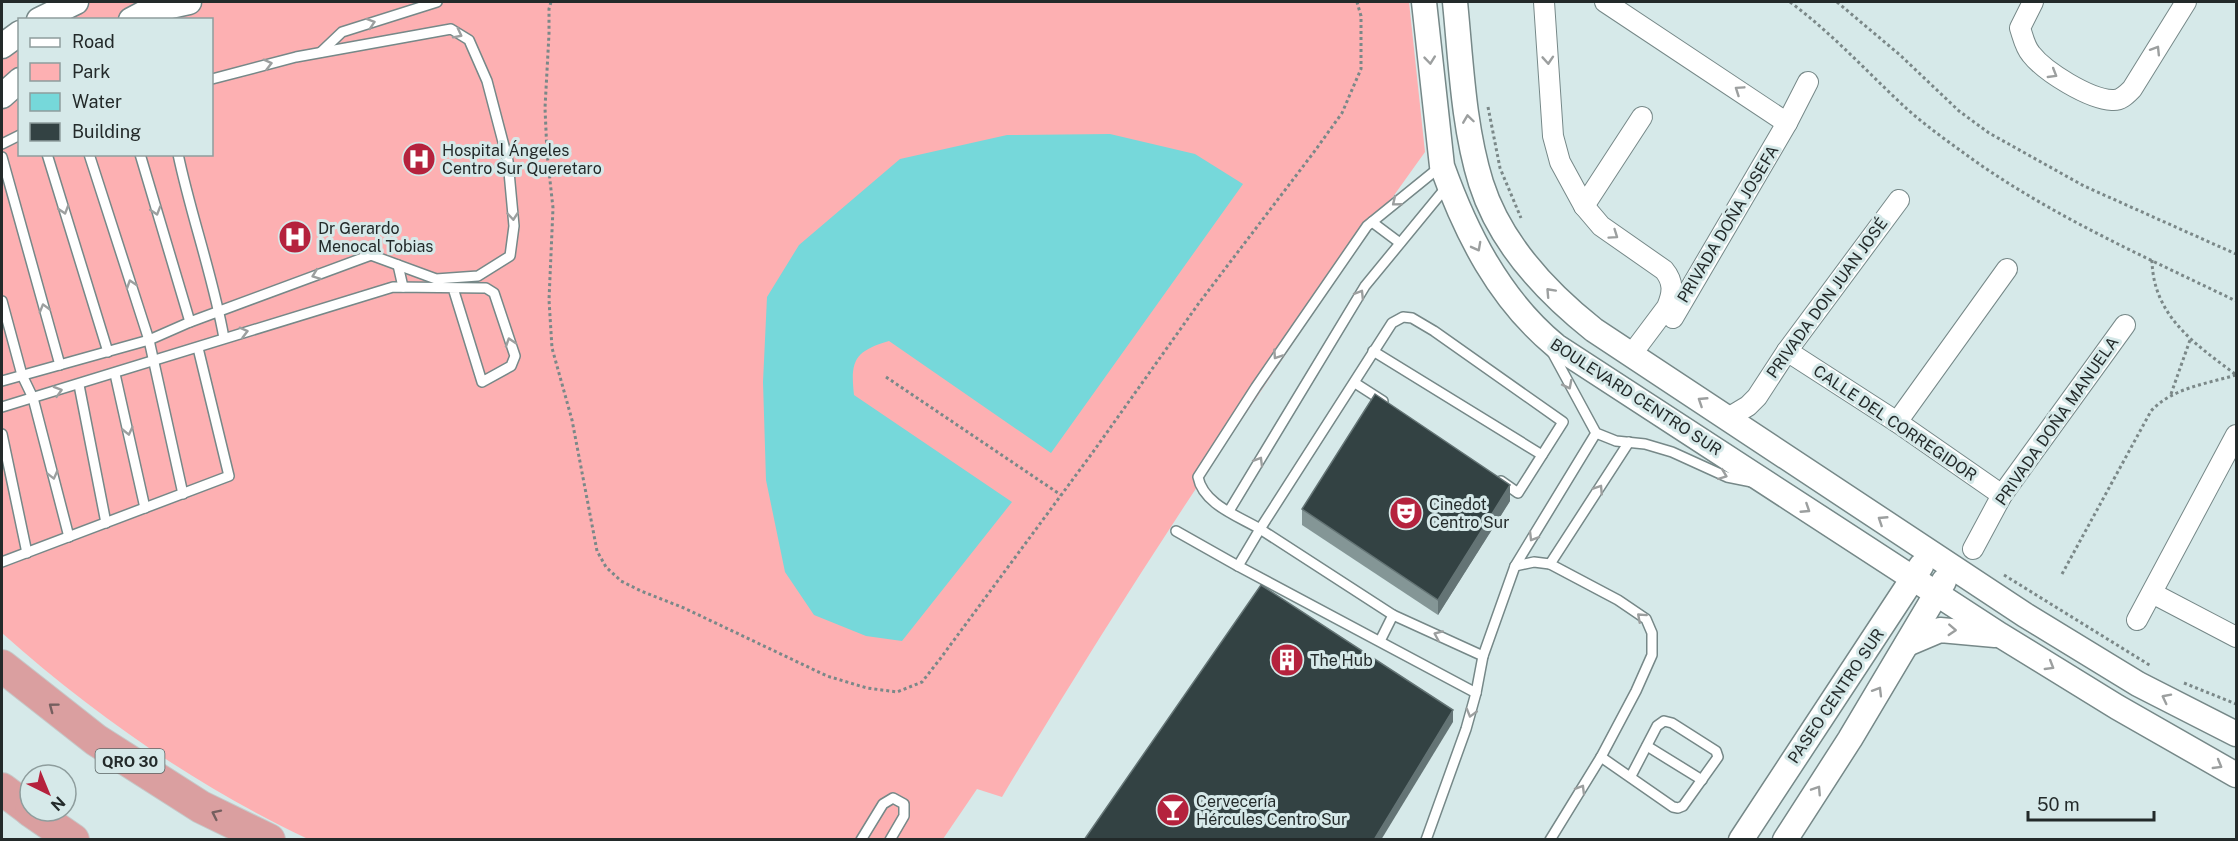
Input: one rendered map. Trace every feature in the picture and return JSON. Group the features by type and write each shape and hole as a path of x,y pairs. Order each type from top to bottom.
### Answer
{"highway":[{"name":"QRO 30","path":"2,666 96,740 201,807 269,840"},
{"path":"2,789 18,802"},
{"path":"48,823 73,840"}],"street":[{"path":"43,18 76,2"},
{"path":"135,18 148,11 189,2"},
{"name":"BOULEVARD CENTRO SUR","path":"1424,2 1445,175 1464,223 1489,268 1504,290 1543,335 1556,346 2000,635 2117,707 2236,775"},
{"name":"BOULEVARD CENTRO SUR","path":"1455,2 1468,121 1477,168 1488,202 1503,231 1551,294 1594,330 2025,615 2138,684 2236,734"},
{"path":"1544,2 1554,136 1560,162 1584,206 1642,117"},
{"path":"1605,2 1787,123"},
{"path":"2033,2 2020,28 2029,52 2042,68 2082,91 2113,101 2123,97 2132,89 2186,2"},
{"path":"2,46 18,34"},
{"path":"2,96 18,82"},
{"name":"PRIVADA DOÑA JOSEFA","path":"1636,358 1671,321 1787,123 1808,82"},
{"name":"PRIVADA DON JUAN JOSÉ","path":"1728,418 1748,406 1757,397 1787,351 1899,200"},
{"name":"PRIVADA DOÑA JOSEFA","path":"1584,206 1600,226 1664,270 1669,276 1672,285 1668,307 1636,358"},
{"path":"1897,422 2007,269"},
{"name":"PRIVADA DOÑA MANUELA","path":"1972,549 2002,495 2125,325"},
{"name":"CALLE DEL CORREGIDOR","path":"1787,351 1897,422 2002,495"},
{"name":"PRIVADA DON JUAN JOSÉ","path":"1751,434 1751,422 1757,397"},
{"path":"2137,620 2236,435"},
{"name":"PASEO CENTRO SUR","path":"1741,840 1930,552"},
{"name":"PASEO CENTRO SUR","path":"1785,840 1850,739 1953,567"},
{"path":"2152,593 2236,636"},
{"path":"1896,605 1911,609 1922,618"},
{"path":"1907,644 1940,630 2000,635"}],"lane":[{"path":"321,52 342,32 437,2"},
{"path":"2,381 150,340 190,322 371,255 436,279 478,276 510,256 514,226 508,161 487,81 469,40 451,29 321,52 213,79"},
{"path":"2,144 18,136"},
{"path":"48,156 108,352"},
{"path":"90,156 150,340 183,494"},
{"path":"141,156 190,322"},
{"path":"178,156 224,338"},
{"path":"2,157 60,365"},
{"path":"1445,175 1372,222 1345,256 1227,430 1198,477 1200,488 1211,500 1393,615 1483,656"},
{"path":"1229,511 1365,286 1400,243 1445,175"},
{"path":"1372,222 1400,243"},
{"path":"398,265 403,287"},
{"path":"2,407 155,362 224,338 393,287 486,288 494,293 515,356 511,366 482,382 453,288"},
{"path":"2,301 22,375 33,398 69,537"},
{"path":"1238,566 1373,351 1392,323 1403,317 1412,318 1563,422 1518,493 1489,473"},
{"path":"1543,335 1572,393 1596,433 1616,441 1672,452 1727,477 1772,486"},
{"path":"2,562 229,476 198,348"},
{"path":"1373,351 1542,455"},
{"path":"115,374 145,508"},
{"path":"1355,383 1393,409"},
{"path":"79,385 106,523"},
{"path":"1426,840 1466,729 1483,656 1515,566 1596,433"},
{"path":"2,434 27,553"},
{"path":"1550,564 1629,442"},
{"path":"1176,531 1476,693"},
{"path":"1515,566 1534,562 1550,564 1637,612 1646,619 1652,633 1652,655 1636,691 1601,757 1550,840"},
{"path":"1380,641 1393,615"},
{"path":"1601,757 1673,807 1678,808 1683,806 1718,757 1716,751 1672,723 1664,721 1657,726 1631,776"},
{"path":"1647,746 1702,780"},
{"path":"861,840 883,804 893,798 904,804 904,816 890,840"}],"path":[{"path":"551,2 545,108 553,208 549,300 552,348 582,463 597,551 606,567 621,581 641,591 684,608 827,676 867,688 897,692 921,682 928,675 1199,303 1342,113 1361,69 1361,16 1357,2"},
{"path":"1790,2 1841,44 1908,110 1963,152 2062,214 2236,301"},
{"path":"1837,2 1900,55 1959,111 1989,133 2084,186 2236,255"},
{"path":"1487,105 1500,168 1524,227"},
{"path":"2152,260 2152,275 2158,295 2190,340 2236,375"},
{"path":"2171,394 2190,340"},
{"path":"2061,574 2151,411 2171,394 2236,375"},
{"path":"886,376 1061,495"},
{"path":"1996,570 2158,671"},
{"path":"2178,681 2236,704"}],"green space":[{"path":"76,2 1409,2 1425,152 1203,478 1101,636 1002,797 977,789 943,839 308,839 226,796 148,747 73,692 2,633 2,46 18,34 18,156 213,156 213,18 41,18"}],"water":[{"path":"1110,134 1195,154 1243,184 1051,453 889,341 862,353 854,365 854,395 1012,502 902,641 866,636 814,615 785,572 766,480 763,382 767,297 799,245 900,159 1007,135"}],"building":[{"name":"Cinedot Centro Sur","path":"1375,394 1510,485 1438,600 1302,509"},
{"name":"The Hub","path":"1261,585 1453,710 1374,840 1084,840"}],"place":[{"name":"Hospital Ángeles Centro Sur Queretaro","path":"419,159"},
{"name":"Dr Gerardo Menocal Tobias","path":"295,237"},
{"name":"Cinedot Centro Sur","path":"1406,513"},
{"name":"The Hub","path":"1287,660"},
{"name":"Cervecería Hércules Centro Sur","path":"1173,810"}]}
